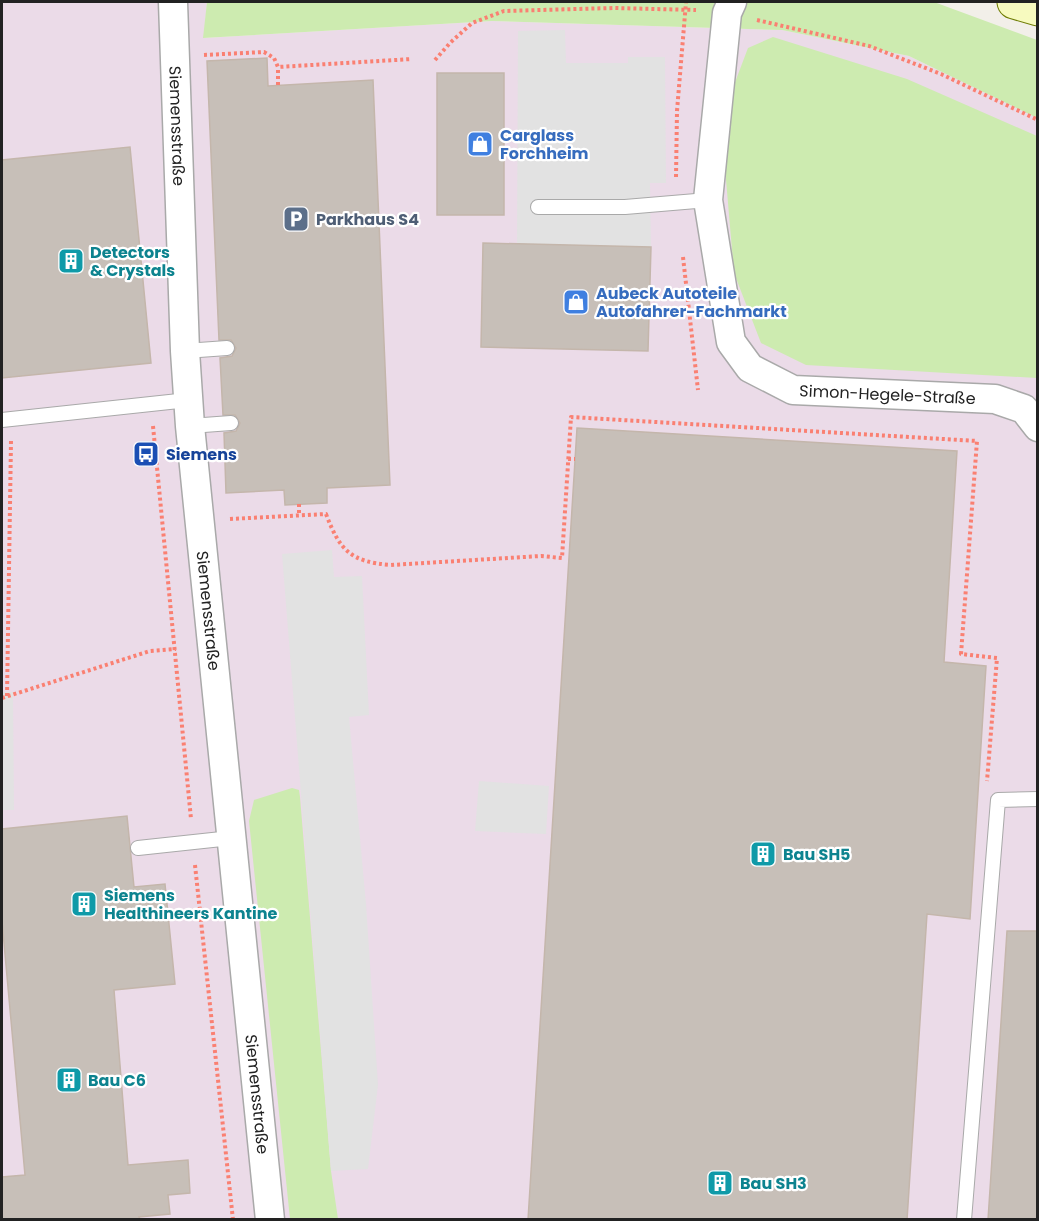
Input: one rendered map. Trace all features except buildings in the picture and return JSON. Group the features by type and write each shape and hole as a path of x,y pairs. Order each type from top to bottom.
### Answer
{"main road":[{"path":"1014,2 1038,9"}],"street":[{"name":"Siemensstraße","path":"173,2 189,413 270,1220"},
{"name":"Simon-Hegele-Straße","path":"732,2 727,13 708,200 731,342 750,368 793,390 995,399 1023,409 1038,427"}],"lane":[{"path":"538,207 625,207 708,200"},
{"path":"185,351 227,348"},
{"path":"6,420 150,405 231,423"},
{"path":"964,1220 998,800 1038,799"},
{"path":"138,848 231,838"}],"path":[{"path":"174,56 264,52 274,58 278,66 278,85"},
{"path":"278,66 412,59"},
{"path":"150,405 233,1220"},
{"path":"200,521 326,514 335,538 351,555 369,564 391,566 541,556 562,558 571,417 977,441 961,654 997,658 985,800 998,800"},
{"path":"6,420 7,696"},
{"path":"568,459 575,459"},
{"path":"298,504 299,515"},
{"path":"2,698 150,651 212,645"}],"shaded area":[{"path":"2,2 207,2 204,38 492,21 782,30 909,56 1037,118 1037,1219 2,1220"},
{"path":"565,30 566,63 628,63 628,57 665,57 666,183 650,183 651,247 517,244 518,31"},
{"path":"332,550 334,577 362,576 369,715 349,717 366,904 378,1085 368,1169 331,1171 282,554"},
{"path":"2,692 13,692 14,810 2,810"},
{"path":"479,781 549,786 546,834 475,831"}],"green space":[{"path":"207,2 934,2 1037,40 1037,118 909,56 782,30 492,21 203,38"},
{"path":"773,37 907,79 1037,136 1037,378 806,365 761,343 734,273 725,168 734,85 748,48"},
{"path":"292,788 299,790 300,797 331,1171 338,1219 290,1219 249,821 254,800"}],"place":[{"name":"Carglass Forchheim","path":"480,144"},
{"name":"Parkhaus S4","path":"296,219"},
{"name":"Detectors & Crystals","path":"71,261"},
{"name":"Aubeck Autoteile Autofahrer-Fachmarkt","path":"576,302"},
{"name":"Siemens","path":"146,454"},
{"name":"Bau SH5","path":"763,854"},
{"name":"Siemens Healthineers Kantine","path":"84,904"},
{"name":"Bau C6","path":"69,1080"},
{"name":"Bau SH3","path":"720,1183"}]}
